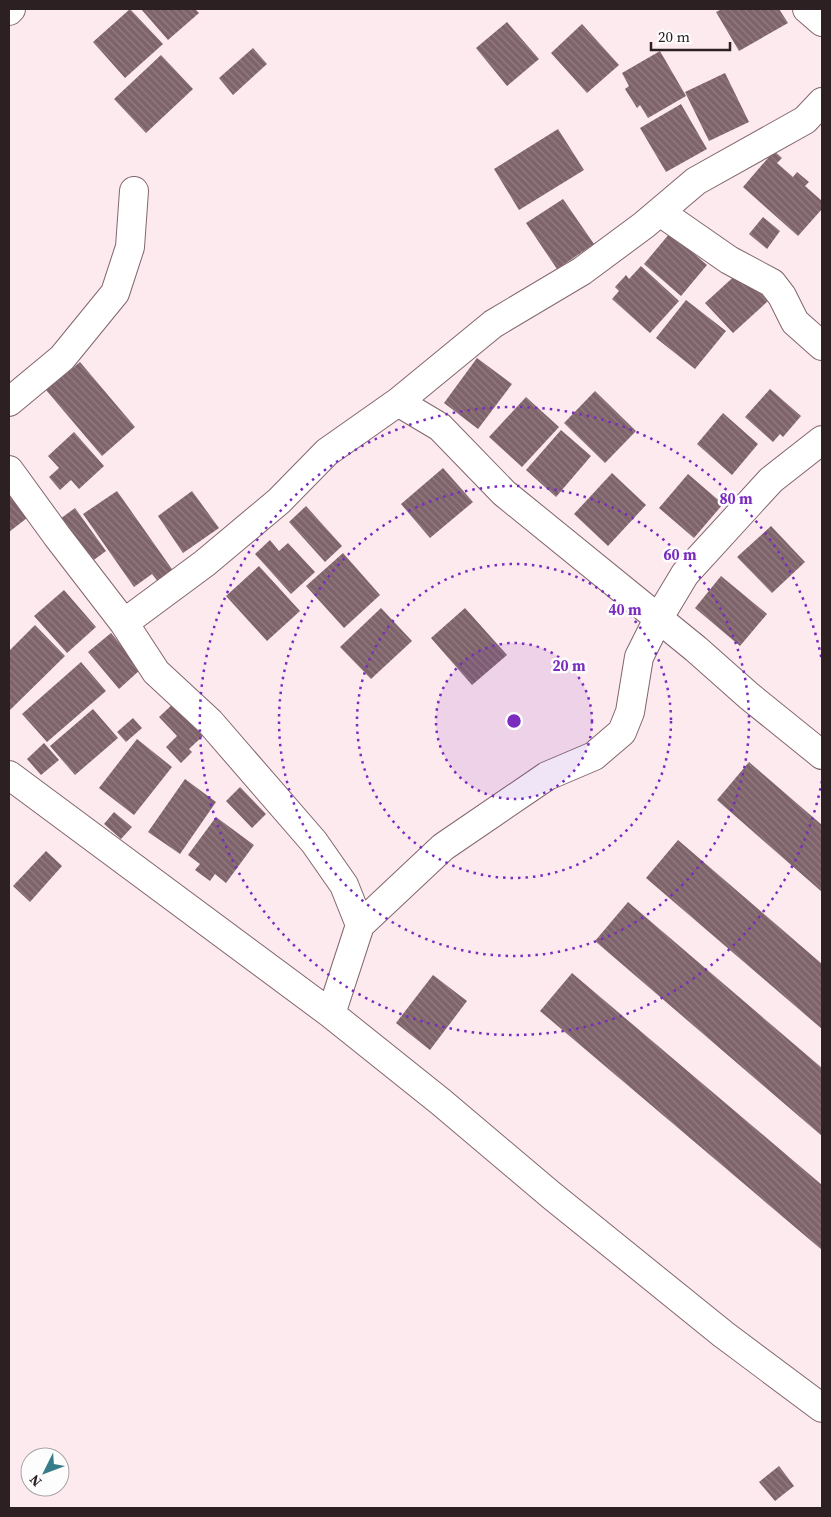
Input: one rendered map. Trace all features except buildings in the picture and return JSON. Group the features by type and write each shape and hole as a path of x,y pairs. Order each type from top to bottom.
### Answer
{"street":[{"path":"807,9 822,22"},
{"path":"124,622 205,563 280,501 326,452 398,402 493,324 582,271 660,212 696,181 805,120 822,102"},
{"path":"9,402 62,358 115,293 130,247 134,191"},
{"path":"660,212 729,260 772,283 782,296 795,322 822,346"},
{"path":"398,402 440,427 504,493 822,754"},
{"path":"331,1014 360,925 443,846 547,776 594,756 622,732 630,712 639,657 658,619 685,574 771,480 822,440"},
{"path":"9,470 57,536 124,622 156,672 210,722 314,842 344,885 360,925"},
{"path":"9,775 331,1014 441,1102 551,1195 722,1334 822,1408"}]}
